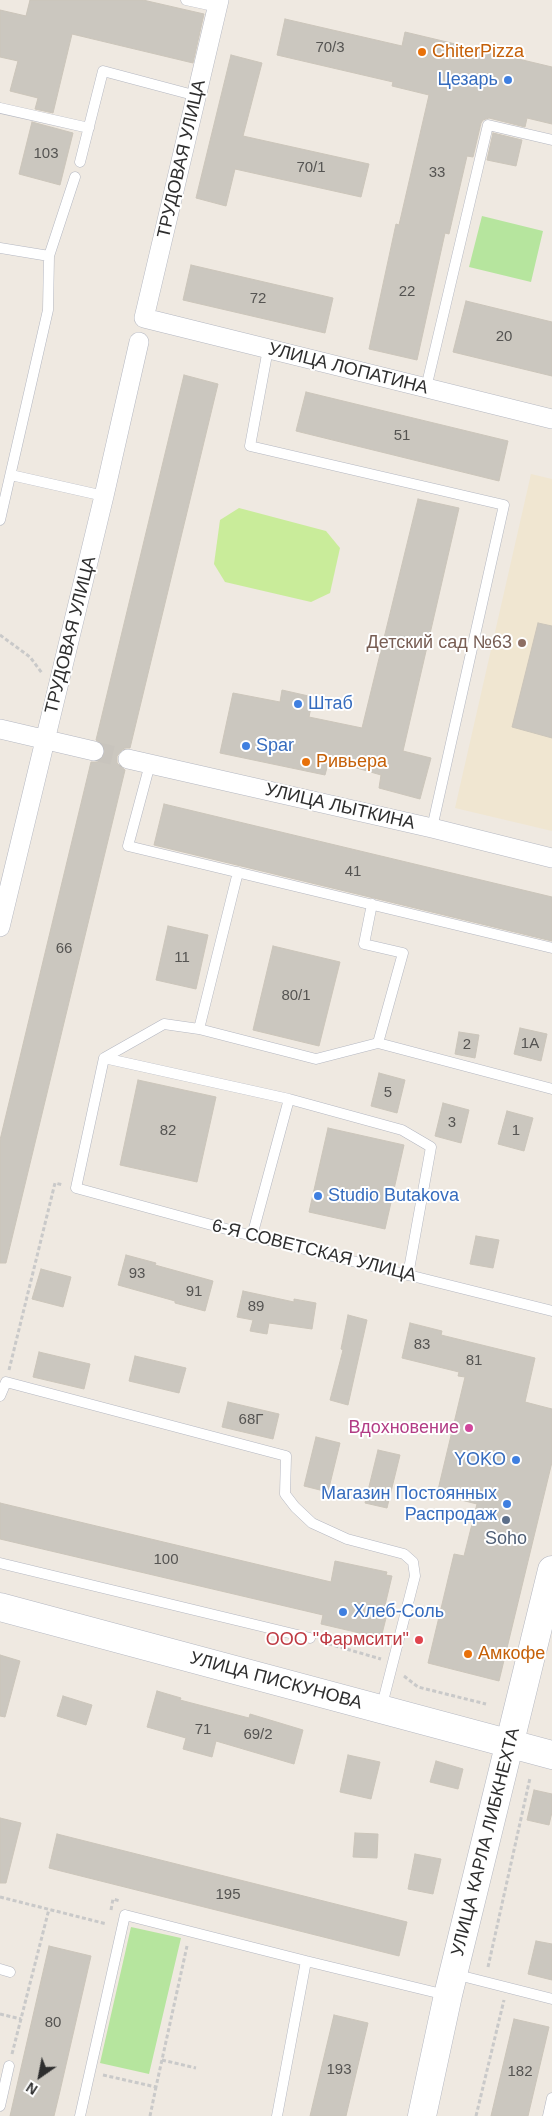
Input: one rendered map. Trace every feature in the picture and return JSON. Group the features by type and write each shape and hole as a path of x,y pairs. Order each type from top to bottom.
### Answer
{"main road":[{"name":"УЛИЦА КАРЛА ЛИБКНЕХТА","path":"422,2116 451,1985 552,1570"},
{"name":"УЛИЦА ПИСКУНОВА","path":"0,1607 552,1755"}],"street":[{"name":"ТРУДОВАЯ УЛИЦА","path":"144,318 218,4"},
{"name":"УЛИЦА ЛОПАТИНА","path":"144,318 552,419"},
{"name":"ТРУДОВАЯ УЛИЦА","path":"0,927 104,496 139,342"},
{"path":"0,728 94,751"},
{"name":"УЛИЦА ЛЫТКИНА","path":"128,759 432,828 552,858"}],"lane":[{"path":"186,0 218,4"},
{"path":"80,162 103,71 197,96"},
{"path":"0,108 89,128"},
{"path":"426,388 488,125 552,140"},
{"path":"0,520 48,310 49,256 75,177"},
{"path":"0,248 49,256"},
{"path":"268,349 250,446 504,505 432,828"},
{"path":"11,475 104,496"},
{"path":"150,764 128,846 552,948"},
{"path":"199,1029 238,872"},
{"path":"372,904 364,944 402,953 378,1043"},
{"path":"76,1188 104,1058 164,1024 199,1029 316,1059 378,1043 552,1088"},
{"path":"104,1058 289,1099 402,1130 432,1147 408,1275"},
{"path":"252,1236 289,1099"},
{"name":"6-Я СОВЕТСКАЯ УЛИЦА","path":"76,1188 252,1236 552,1311"},
{"path":"0,1396 6,1382 286,1456 285,1494 295,1508 312,1523 347,1540 404,1554 413,1562 415,1576 381,1710"},
{"path":"0,1562 310,1638"},
{"path":"80,2116 125,1914 306,1961 451,1985 485,1982 552,1999"},
{"path":"276,2116 306,1961"},
{"path":"0,2106 9,2066"},
{"path":"548,2116 552,2098"}],"path":[{"path":"0,635 30,657 44,675 56,697"},
{"path":"6,1382 55,1183 76,1188"},
{"path":"485,1982 530,1778"},
{"path":"0,1897 107,1924"},
{"path":"105,1934 113,1899 122,1901"},
{"path":"9,2066 49,1909"},
{"path":"150,2116 190,1931"},
{"path":"476,2116 507,1988"},
{"path":"0,2014 21,2019"},
{"path":"162,2060 196,2068"},
{"path":"90,2072 156,2087"}],"shaded area":[{"name":"Детский сад №63","path":"531,474 552,479 552,831 455,808"}],"green space":[{"path":"482,216 543,231 531,282 469,267"},
{"path":"239,508 326,531 340,548 330,593 311,602 225,582 214,564 220,520"},
{"path":"131,1927 181,1938 149,2074 100,2063"}],"building":[{"path":"30,0 143,0 204,14 193,63 72,34 53,113 35,109 38,98 10,91 18,61 0,57 0,10 26,16"},
{"path":"285,19 402,46 405,32 552,67 552,124 527,118 525,127 489,118 481,123 473,157 467,156 449,234 445,233 417,360 369,349 396,224 399,225 429,95 392,86 393,82 277,55"},
{"path":"231,55 262,63 243,136 369,164 361,197 235,169 226,206 196,198"},
{"path":"32,122 73,133 60,185 19,174"},
{"path":"493,133 522,140 516,166 487,160"},
{"path":"191,265 333,298 325,333 183,300"},
{"path":"466,301 552,322 552,376 453,352"},
{"path":"184,375 218,384 130,748 124,748 117,756 117,763 125,770 6,1263 0,1263 0,1140 91,762 98,762 105,754 105,747 96,740"},
{"path":"306,392 508,441 499,481 296,431"},
{"path":"418,499 459,508 403,751 431,758 420,799 379,788 381,775 329,760 325,775 220,753 233,693 280,702 282,690 313,697 309,717 362,728"},
{"path":"538,623 552,626 552,738 512,727"},
{"path":"164,804 552,897 552,941 154,845"},
{"path":"168,926 208,935 196,989 156,980"},
{"path":"273,946 340,962 319,1046 253,1030"},
{"path":"520,1028 547,1034 541,1061 514,1054"},
{"path":"459,1032 479,1035 475,1058 455,1054"},
{"path":"379,1073 405,1080 397,1113 371,1106"},
{"path":"138,1080 216,1097 197,1182 120,1165"},
{"path":"443,1103 469,1110 461,1143 435,1136"},
{"path":"507,1111 533,1118 524,1151 498,1144"},
{"path":"328,1128 404,1145 385,1229 309,1212"},
{"path":"476,1236 499,1240 493,1268 470,1264"},
{"path":"126,1255 213,1281 205,1311 118,1285"},
{"path":"41,1269 71,1277 63,1307 32,1299"},
{"path":"243,1291 294,1302 294,1299 316,1303 312,1329 269,1323 267,1334 250,1331 253,1320 237,1317"},
{"path":"348,1315 367,1320 348,1405 330,1400 343,1350 341,1349"},
{"path":"410,1323 442,1331 441,1335 535,1358 525,1402 552,1409 552,1462 499,1681 428,1663 454,1554 464,1556 477,1504 437,1494 465,1377 458,1376 459,1372 402,1358"},
{"path":"39,1352 90,1364 84,1389 33,1377"},
{"path":"135,1356 186,1368 179,1393 129,1381"},
{"path":"228,1402 279,1414 273,1439 222,1427"},
{"path":"316,1437 340,1443 328,1492 304,1486"},
{"path":"378,1450 400,1455 387,1508 365,1503"},
{"path":"0,1503 331,1582 335,1561 387,1572 386,1575 392,1576 382,1618 386,1618 381,1638 321,1624 323,1615 0,1539"},
{"path":"0,1655 20,1661 5,1717 0,1716"},
{"path":"157,1691 181,1698 180,1700 249,1718 250,1714 303,1730 294,1764 216,1741 212,1757 183,1749 186,1738 147,1727"},
{"path":"63,1696 92,1705 86,1725 57,1716"},
{"path":"348,1755 380,1762 371,1799 340,1792"},
{"path":"436,1761 463,1769 458,1789 430,1782"},
{"path":"534,1790 552,1794 552,1812 549,1825 527,1820"},
{"path":"0,1818 21,1823 6,1883 0,1883"},
{"path":"355,1833 378,1834 377,1858 353,1857"},
{"path":"57,1834 407,1922 399,1956 49,1868"},
{"path":"415,1854 441,1859 433,1894 408,1889"},
{"path":"536,1941 552,1944 552,1980 528,1974"},
{"path":"49,1946 91,1956 54,2116 10,2116"},
{"path":"334,2015 368,2023 346,2116 310,2116"},
{"path":"514,2019 549,2027 528,2116 491,2116"}],"tunnel":[{"path":"94,751 128,759"}],"place":[{"name":"ChiterPizza","path":"422,52"},
{"name":"Цезарь","path":"508,80"},
{"name":"Детский сад №63","path":"522,643"},
{"name":"Штаб","path":"298,704"},
{"name":"Spar","path":"246,746"},
{"name":"Ривьера","path":"306,762"},
{"name":"Studio Butakova","path":"318,1196"},
{"name":"Вдохновение","path":"469,1428"},
{"name":"YOKO","path":"516,1460"},
{"name":"Магазин Постоянных Распродаж","path":"507,1504"},
{"name":"Soho","path":"506,1520"},
{"name":"Хлеб-Соль","path":"343,1612"},
{"name":"ООО \"Фармсити\"","path":"419,1640"},
{"name":"Амкофе","path":"468,1654"}]}
